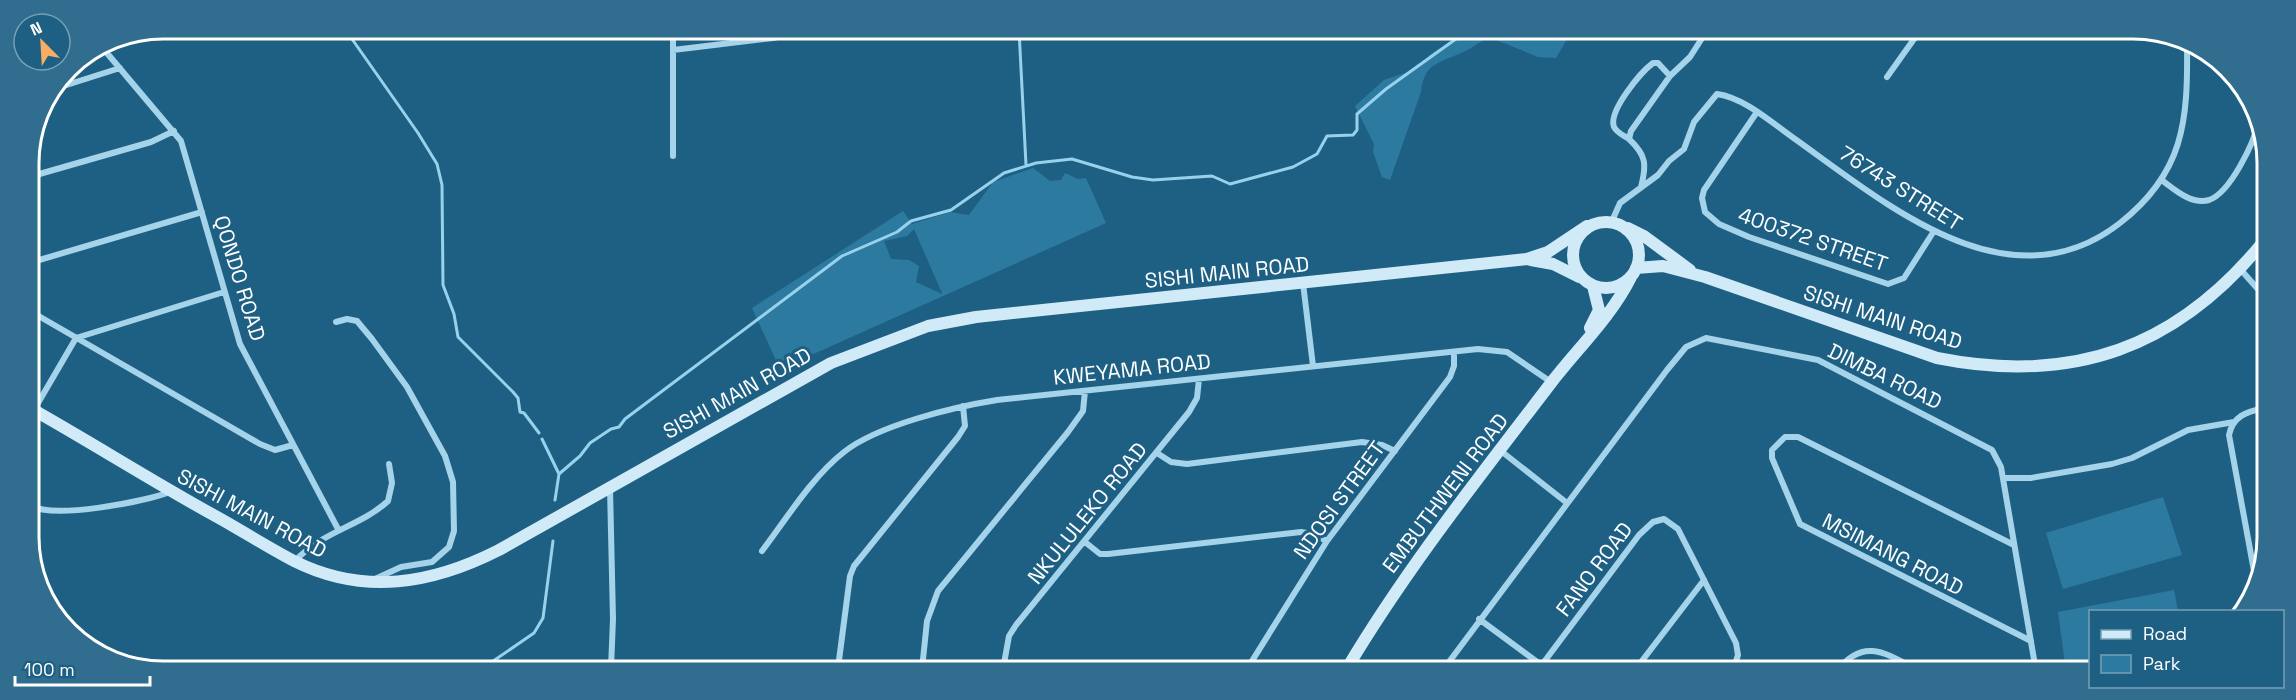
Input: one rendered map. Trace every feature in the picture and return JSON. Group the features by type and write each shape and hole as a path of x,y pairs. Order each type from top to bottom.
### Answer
{"street":[{"path":"673,156 674,39"},
{"path":"673,50 765,39"},
{"path":"1629,139 1635,123 1701,39"},
{"path":"1887,77 1914,39"},
{"name":"76743 STREET","path":"1612,221 1620,203 1641,188 1684,150 1694,122 1717,94 1727,95 1756,112 1882,199 1935,231 1977,250 2006,256 2043,255 2082,245 2112,230 2137,210 2163,181 2179,141 2186,114 2187,52"},
{"name":"QONDO ROAD","path":"107,53 174,131 184,149 240,344 338,529"},
{"path":"1641,188 1644,176 1643,155 1614,126 1612,120 1619,105 1643,71 1653,63 1658,63 1670,76"},
{"path":"67,85 120,68"},
{"name":"400372 STREET","path":"1756,112 1704,190 1702,205 1710,219 1749,237 1888,284 1904,278 1935,231"},
{"path":"39,174 150,142 174,131"},
{"path":"2163,181 2184,196 2198,200 2210,200 2227,184 2237,170 2254,135"},
{"path":"39,260 202,212"},
{"path":"1612,221 1625,227 1638,245 1634,273 1613,287 1593,286 1582,279 1575,269 1572,258 1573,246 1578,235 1587,226 1612,221"},
{"name":"SISHI MAIN ROAD","path":"39,413 170,491 295,561 322,573 369,582 422,580 471,564 831,363 928,326 976,317 1527,259 1548,252 1587,226"},
{"name":"SISHI MAIN ROAD","path":"1625,227 1638,232 1669,256 1704,278"},
{"name":"SISHI MAIN ROAD","path":"1634,273 1663,266 1937,358 1968,364 2031,367 2105,355 2159,333 2214,296 2257,251"},
{"name":"SISHI MAIN ROAD","path":"1527,259 1553,264 1582,279"},
{"path":"2241,270 2257,288"},
{"name":"EMBUTHWENI ROAD","path":"1352,661 1407,576 1551,383 1610,312 1634,273"},
{"path":"1303,283 1313,366"},
{"name":"EMBUTHWENI ROAD","path":"1581,345 1599,310 1593,286"},
{"path":"39,398 76,338 224,292"},
{"path":"39,316 260,444 275,450 293,446"},
{"path":"336,322 347,319 357,321 372,339 407,387 445,456 453,482 454,531 449,547 432,562 401,567 369,582"},
{"name":"DIMBA ROAD","path":"1449,661 1678,356 1693,343 1706,338 1802,356 1838,369 1986,444 1996,456 2003,478 2034,661"},
{"name":"KWEYAMA ROAD","path":"762,551 811,488 845,451 876,435 963,406 1313,366 1494,349 1507,352 1551,383"},
{"name":"NDOSI STREET","path":"1252,661 1328,541 1450,377 1454,366 1454,352"},
{"name":"NKULULEKO ROAD","path":"1005,661 1009,636 1194,405 1199,390 1199,379"},
{"path":"923,661 927,621 938,591 1068,432 1083,411 1085,391"},
{"path":"839,661 850,576 854,566 958,437 965,426 963,406"},
{"path":"2003,478 2031,478 2112,464 2132,458 2188,430 2234,422 2250,411 2257,410"},
{"path":"2234,422 2229,435 2253,567"},
{"name":"MSIMANG ROAD","path":"2014,545 1798,436 1785,436 1772,450 1772,458 1800,524 2031,641"},
{"path":"1157,453 1171,462 1187,464 1362,442 1382,445 1395,452"},
{"path":"1501,451 1567,503"},
{"path":"295,561 309,547 338,529 372,513 388,501 392,483 389,464"},
{"path":"610,488 613,619 610,661"},
{"path":"39,509 45,512 115,505 148,500 170,491"},
{"name":"FANO ROAD","path":"1545,661 1639,536 1653,522 1664,519 1675,525 1736,643 1738,655 1736,661"},
{"path":"1085,542 1100,554 1108,554 1301,532 1328,541"},
{"path":"1642,661 1704,580"},
{"path":"1479,619 1531,661"},
{"path":"1846,661 1851,656 1874,650 1898,661"}],"green space":[{"path":"1454,39 1486,39 1429,70 1390,180 1382,177 1373,152 1374,144 1355,106 1384,80 1414,70 1432,53"},
{"path":"1494,39 1567,39 1556,58 1538,57"},
{"path":"1033,168 1050,181 1061,180 1065,173 1078,179 1086,178 1106,223 780,369 752,308 903,211 912,224 950,212 969,215 993,182","holes":["914,229 942,294 916,282 919,266 909,260 891,259 884,241 907,236"]},
{"path":"2163,497 2182,555 2063,589 2046,533"},
{"path":"2174,590 2178,610 2089,610 2089,661 2065,661 2058,612"}],"waterway":[{"path":"352,39 437,164 442,185 443,285 454,314 458,337 513,392 518,398 520,412 524,413 539,433"},
{"path":"1019,39 1026,165"},
{"path":"559,474 580,456 590,443 611,429 619,427 625,419 842,256 897,232 911,221 951,210 1004,173 1036,163 1072,159 1132,177 1153,180 1212,176 1230,184 1293,167 1317,154 1327,136 1353,135 1357,130 1357,114 1386,89 1456,39"},
{"path":"542,439 559,474 555,500"},
{"path":"493,661 534,633 543,618 553,541"}]}
